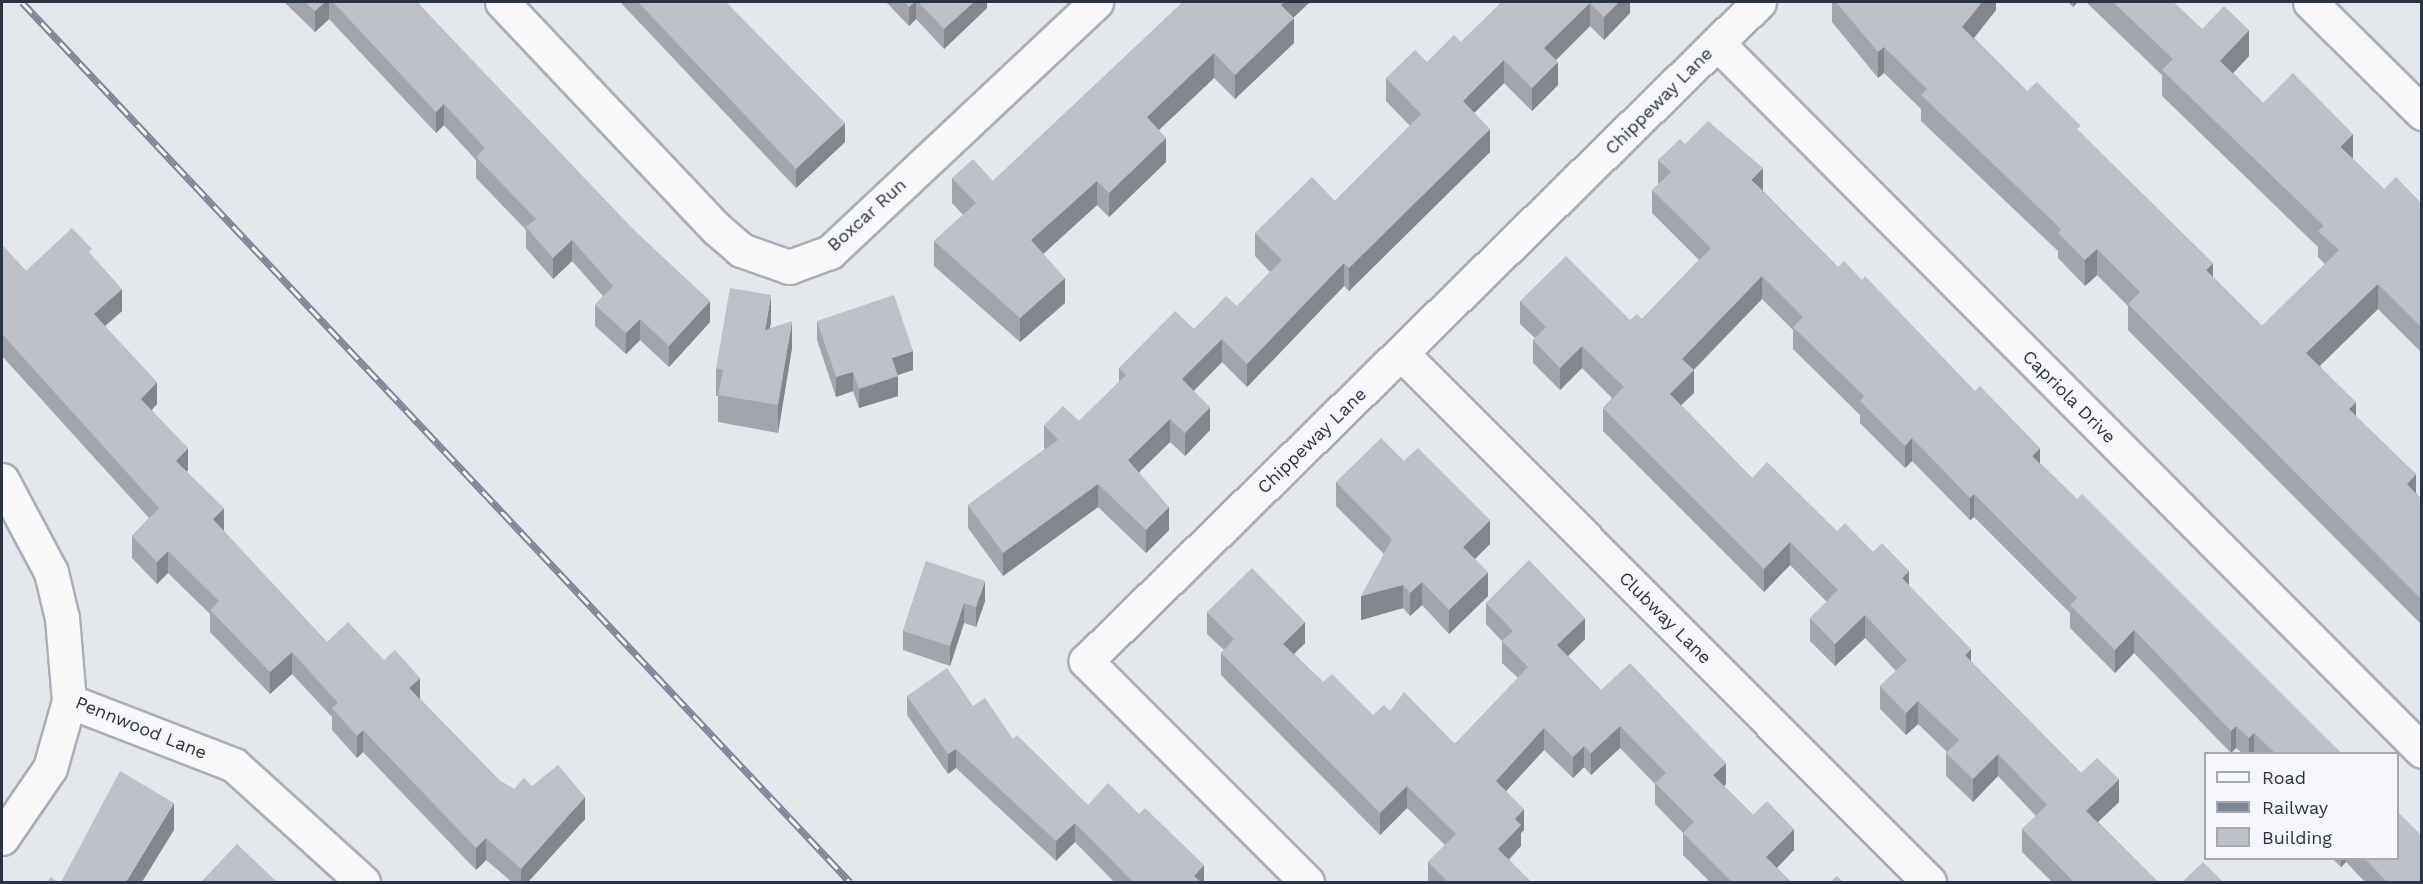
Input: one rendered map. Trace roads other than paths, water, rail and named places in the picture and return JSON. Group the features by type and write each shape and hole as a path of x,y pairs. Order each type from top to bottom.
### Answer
{"street":[{"name":"Boxcar Run","path":"502,2 717,229 741,250 789,267 830,252 1091,3"},
{"name":"Chippeway Lane","path":"1306,882 1086,661 1759,2"},
{"path":"2310,2 2421,113"},
{"name":"Capriola Drive","path":"1717,43 2421,751"},
{"name":"Clubway Lane","path":"1402,354 1929,882"},
{"name":"Pennwood Lane","path":"2,480 51,572 63,618 69,701 234,765 363,882"},
{"path":"2,838 50,768 69,701"}],"railway":[{"path":"22,2 850,882"}]}
